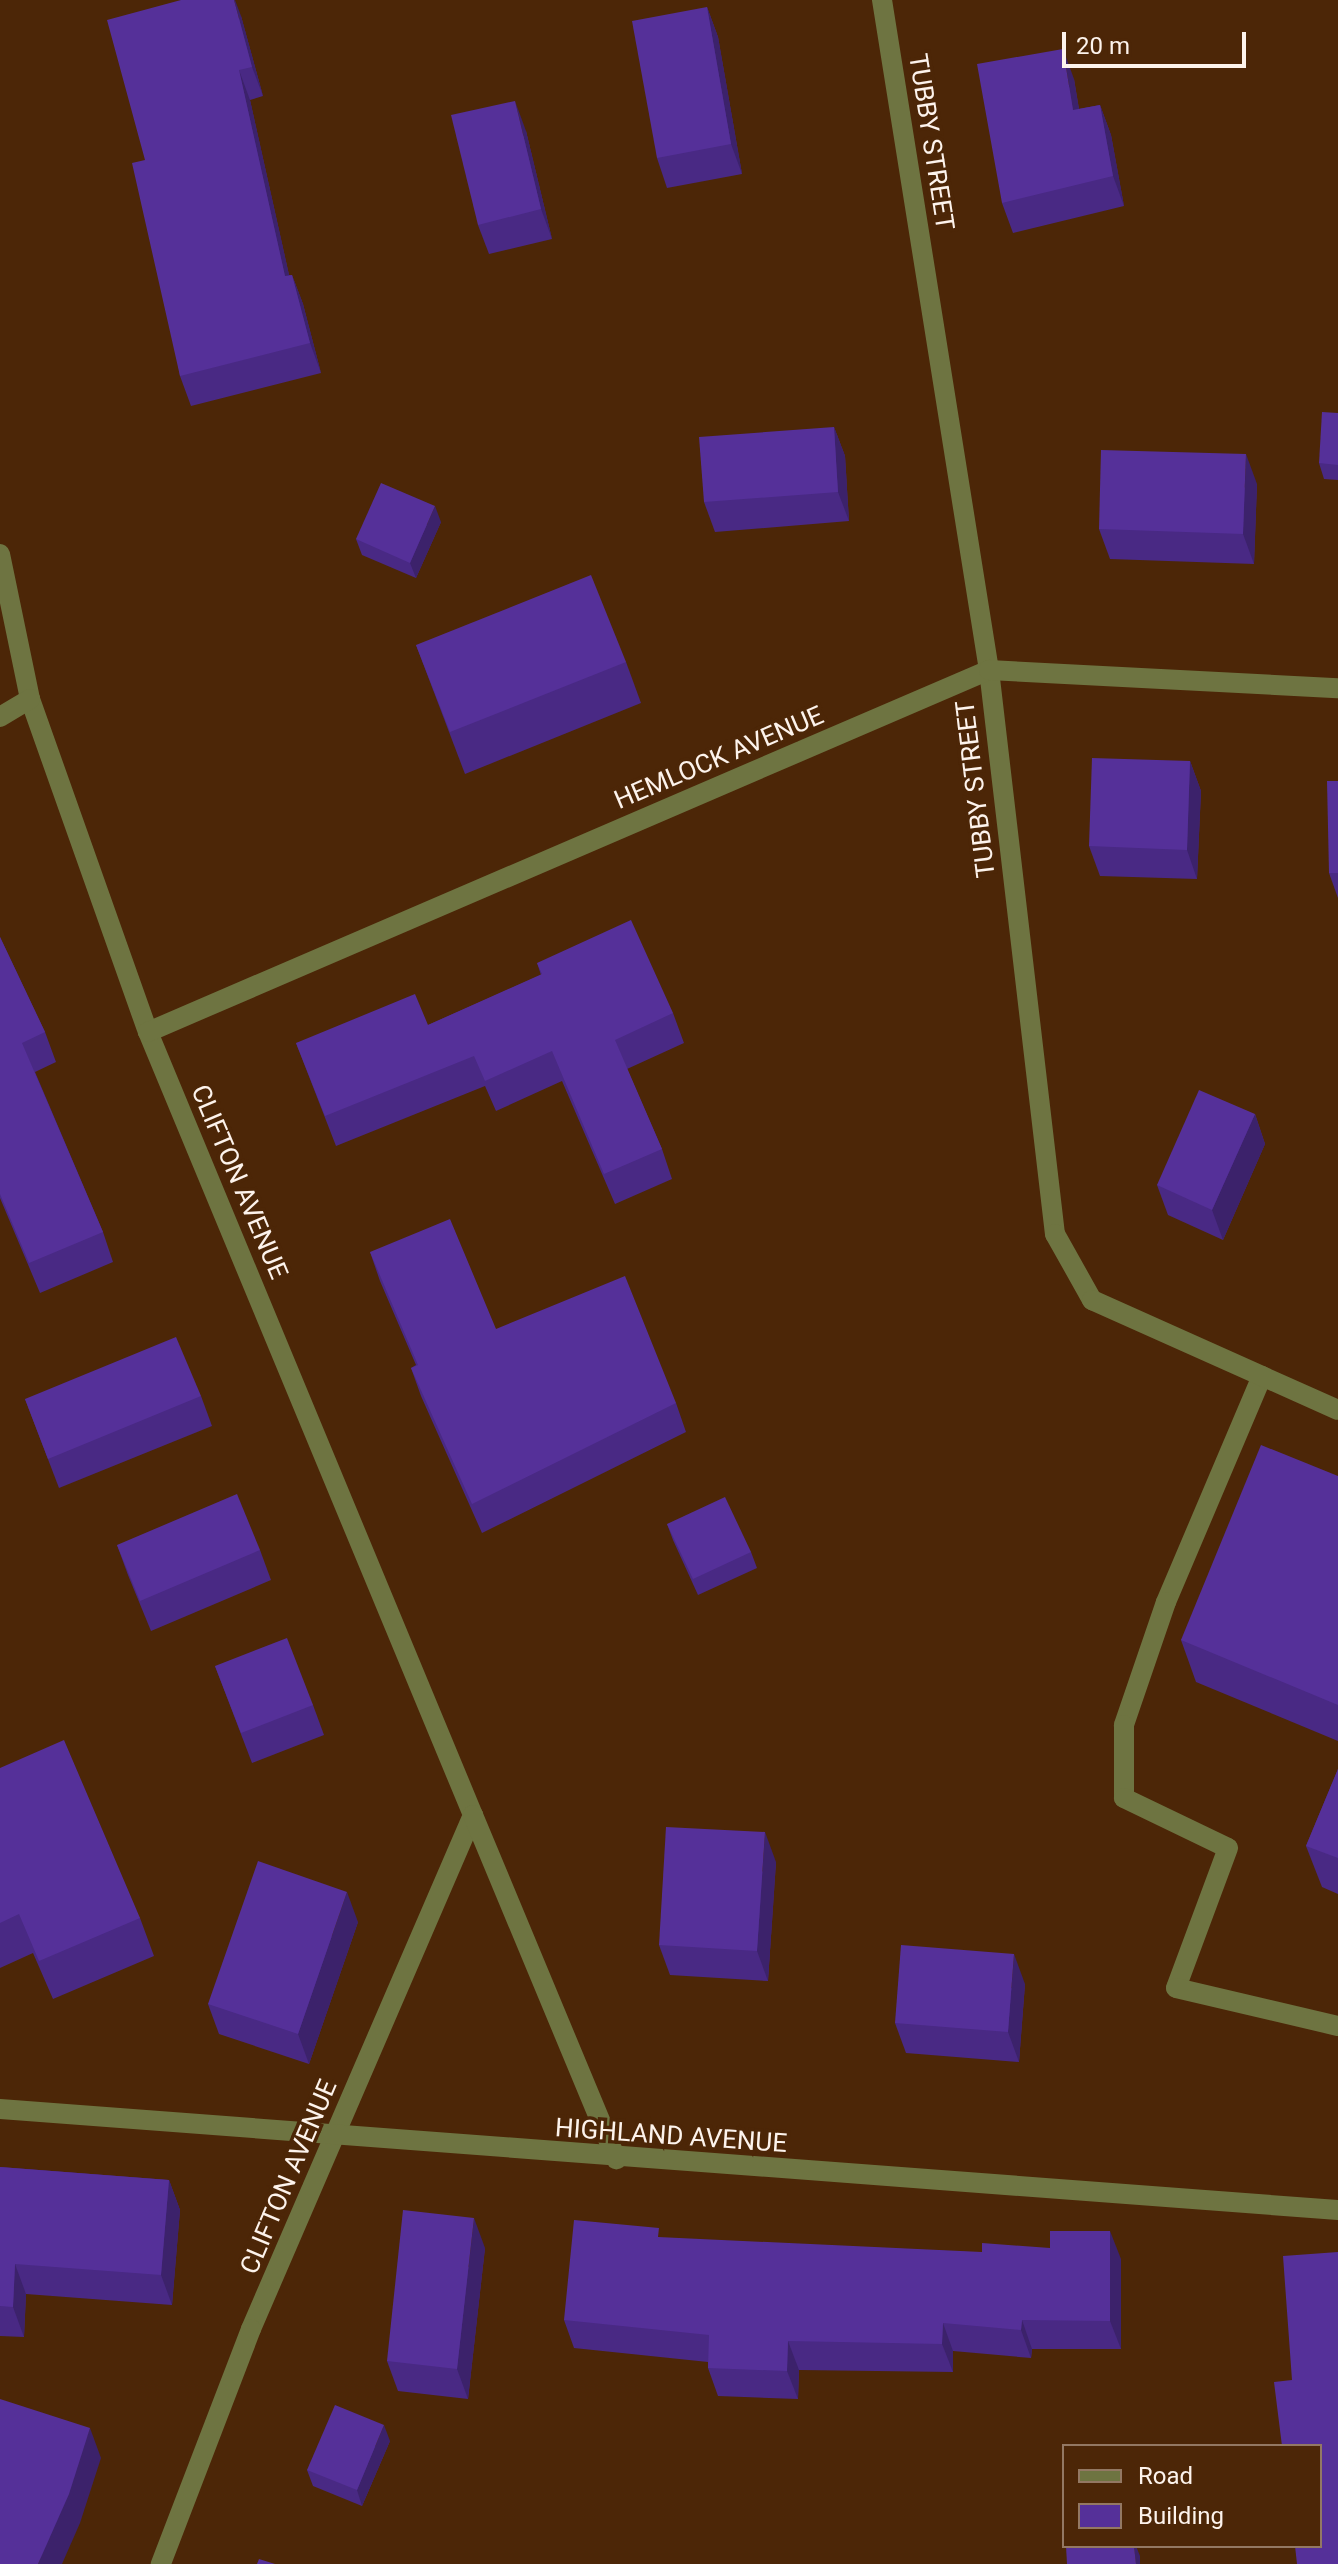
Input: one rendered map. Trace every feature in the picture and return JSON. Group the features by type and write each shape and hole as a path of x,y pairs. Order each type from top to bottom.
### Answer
{"street":[{"name":"TUBBY STREET","path":"882,0 989,670 1055,1234 1092,1300 1338,1410"},
{"name":"CLIFTON AVENUE","path":"0,554 30,699 148,1032 616,2159"},
{"name":"HEMLOCK AVENUE","path":"148,1032 989,670 1338,688"},
{"path":"0,717 30,699"},
{"path":"1262,1376 1166,1602 1124,1725 1124,1798 1228,1848 1176,1988 1338,2026"},
{"name":"CLIFTON AVENUE","path":"161,2564 335,2136 473,1815"},
{"name":"HIGHLAND AVENUE","path":"0,2109 616,2159 1338,2210"}],"building":[{"path":"181,0 234,0 252,67 239,70 285,276 292,275 310,343 180,376 132,163 145,160 107,20"},
{"path":"707,7 731,144 657,158 632,21"},
{"path":"1063,49 1073,110 1100,105 1113,176 1002,203 977,64"},
{"path":"515,101 541,209 478,225 451,115"},
{"path":"1322,412 1338,413 1338,465 1319,463"},
{"path":"834,427 838,492 704,502 699,437"},
{"path":"1101,450 1246,454 1243,534 1099,529"},
{"path":"381,483 435,506 410,563 356,539"},
{"path":"591,575 626,662 450,732 416,645"},
{"path":"1092,758 1190,761 1187,850 1089,846"},
{"path":"1327,781 1338,781 1338,873 1329,873"},
{"path":"631,920 673,1013 615,1040 662,1149 604,1174 552,1051 485,1081 474,1056 325,1116 296,1043 415,994 428,1025 542,974 537,963"},
{"path":"0,937 45,1032 22,1043 103,1232 29,1263 0,1194"},
{"path":"1199,1090 1255,1114 1212,1210 1157,1185"},
{"path":"450,1219 496,1329 625,1276 676,1403 472,1504 411,1368 418,1365 370,1252"},
{"path":"176,1337 201,1396 48,1459 25,1399"},
{"path":"1261,1445 1338,1476 1338,1705 1181,1640"},
{"path":"237,1494 260,1550 140,1601 117,1545"},
{"path":"725,1497 751,1552 693,1579 667,1524"},
{"path":"287,1638 313,1705 241,1733 215,1666"},
{"path":"64,1740 140,1918 39,1961 19,1914 0,1923 0,1768"},
{"path":"1338,1769 1338,1858 1306,1846"},
{"path":"666,1827 765,1832 757,1951 659,1945"},
{"path":"258,1861 347,1892 298,2034 208,2004"},
{"path":"901,1945 1014,1954 1008,2032 895,2023"},
{"path":"0,2167 169,2180 161,2275 15,2264 13,2307 0,2306"},
{"path":"403,2210 474,2218 457,2369 387,2361"},
{"path":"574,2220 659,2228 658,2237 982,2252 982,2243 1050,2248 1050,2231 1110,2231 1110,2321 1022,2320 1021,2330 943,2323 942,2344 788,2341 787,2371 708,2368 709,2335 564,2320"},
{"path":"1338,2252 1338,2564 1297,2564 1295,2548 1322,2548 1322,2444 1282,2444 1274,2382 1292,2380 1283,2256"},
{"path":"0,2399 90,2428 69,2494 38,2564 0,2564"},
{"path":"335,2405 384,2425 357,2490 307,2470"},
{"path":"1066,2548 1134,2548 1136,2564 1067,2564"},
{"path":"259,2559 275,2564 257,2564"}]}
